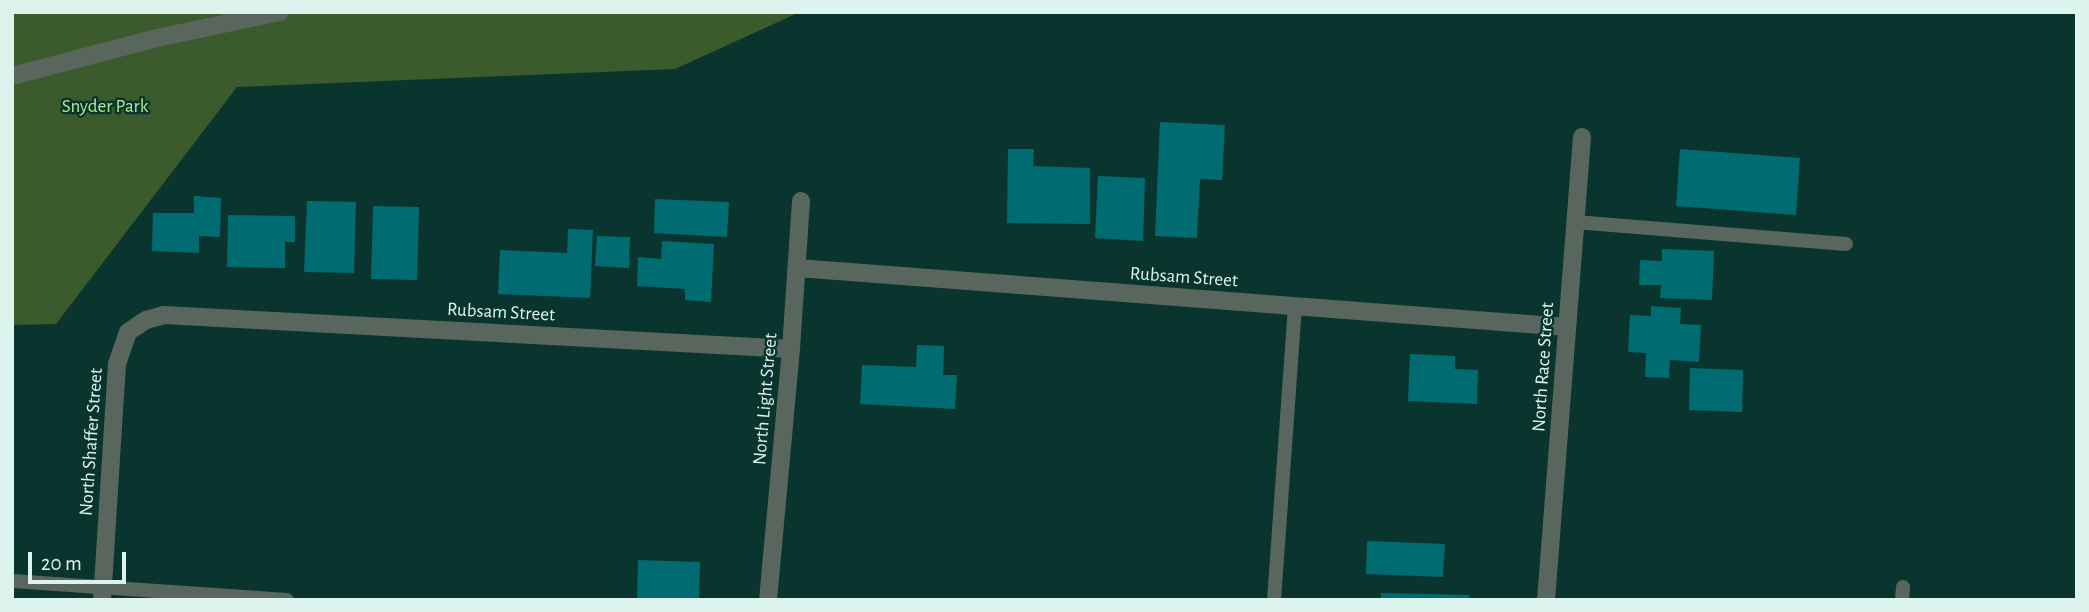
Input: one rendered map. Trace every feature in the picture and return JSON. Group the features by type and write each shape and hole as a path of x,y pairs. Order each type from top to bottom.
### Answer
{"street":[{"path":"12,76 158,38 280,12"},
{"name":"North Race Street","path":"1546,600 1582,136"},
{"name":"North Light Street","path":"768,600 792,349 801,201"},
{"name":"Rubsam Street","path":"798,268 1567,327"},
{"name":"North Shaffer Street","path":"103,593 117,364 128,331 146,320 164,315 208,317"},
{"name":"Rubsam Street","path":"208,317 792,349"}],"lane":[{"path":"1575,222 1846,244"},
{"path":"1274,600 1295,306"},
{"path":"12,580 103,593 287,600"}],"green space":[{"name":"Snyder Park","path":"12,12 800,12 675,69 237,87 56,324 12,325"}],"building":[{"path":"1160,122 1225,125 1222,180 1200,179 1197,238 1155,236"},
{"path":"1008,149 1034,149 1033,166 1090,168 1090,224 1007,223"},
{"path":"1680,149 1800,158 1796,215 1676,206"},
{"path":"1098,176 1145,178 1143,241 1095,238"},
{"path":"194,196 221,198 220,237 199,236 199,253 152,251 153,213 194,213"},
{"path":"655,199 729,202 727,237 654,233"},
{"path":"307,201 356,202 354,273 304,272"},
{"path":"373,206 419,207 417,280 371,279"},
{"path":"228,215 295,216 295,242 285,242 285,268 227,267"},
{"path":"568,229 593,230 590,298 498,294 500,250 567,253"},
{"path":"597,236 630,237 629,268 595,266"},
{"path":"662,241 714,244 711,302 685,300 685,289 637,286 638,257 661,259"},
{"path":"1662,249 1714,251 1712,300 1660,298 1661,285 1639,285 1640,260 1662,261"},
{"path":"1651,306 1681,308 1680,324 1701,325 1699,362 1670,360 1669,378 1645,377 1646,353 1628,352 1630,315 1651,316"},
{"path":"917,345 944,346 943,375 957,375 955,409 860,404 862,365 916,367"},
{"path":"1410,354 1455,356 1455,369 1478,370 1477,404 1408,401"},
{"path":"1690,368 1743,370 1742,412 1689,410"},
{"path":"1367,541 1445,544 1443,577 1366,574"},
{"path":"638,560 700,562 699,600 637,600"},
{"path":"1381,593 1469,595 1469,600 1381,600"}]}
